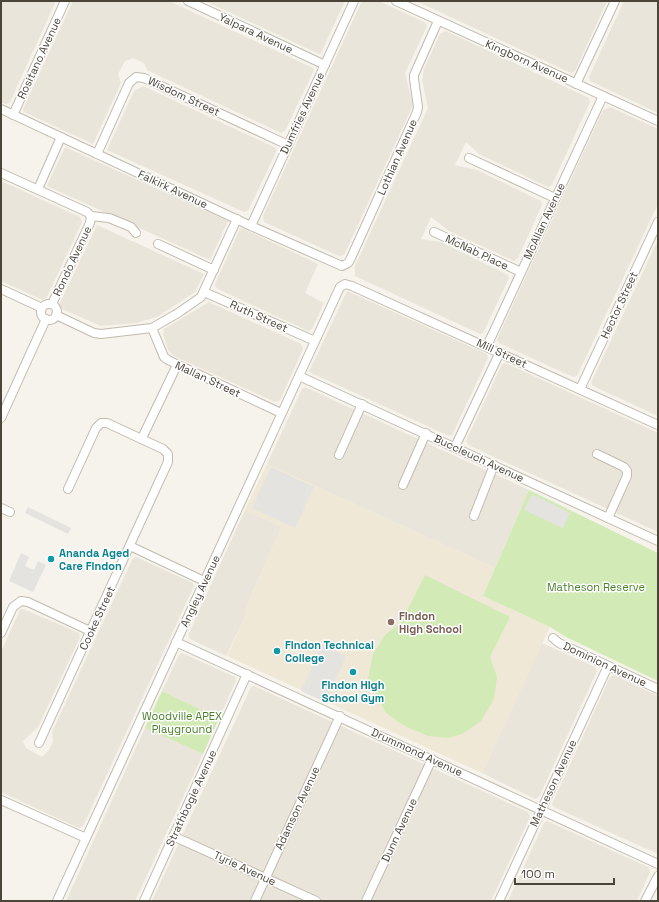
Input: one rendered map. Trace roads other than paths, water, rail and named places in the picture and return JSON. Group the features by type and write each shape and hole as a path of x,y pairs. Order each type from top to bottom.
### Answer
{"street":[{"name":"Rositano Avenue","path":"13,115 65,1"},
{"name":"Yalpara Avenue","path":"188,1 325,65"},
{"name":"Dumfries Avenue","path":"250,226 354,1"},
{"name":"Kingborn Avenue","path":"396,1 658,121"},
{"path":"576,84 615,1"},
{"name":"Lothian Avenue","path":"345,265 350,260 417,112 418,107 414,75 438,21"},
{"name":"Wisdom Street","path":"97,154 129,83 136,77 144,78 288,145"},
{"name":"McAllan Avenue","path":"487,346 603,96"},
{"name":"Falkirk Avenue","path":"1,109 250,226 339,265 345,265"},
{"path":"38,189 61,137"},
{"path":"469,158 555,198"},
{"path":"1,173 87,212 90,216 109,218 131,227 136,233"},
{"name":"Rondo Avenue","path":"52,304 90,223 90,216"},
{"path":"56,315 94,333 101,334 152,328 178,313 201,297 237,219"},
{"name":"Hector Street","path":"580,389 658,222"},
{"name":"McNab Place","path":"434,232 521,272"},
{"path":"158,244 214,270"},
{"name":"Mill Street","path":"345,284 487,346 658,425"},
{"name":"Angley Avenue","path":"57,901 281,413 340,287 345,284"},
{"path":"1,289 42,308"},
{"name":"Ruth Street","path":"204,292 315,341"},
{"path":"47,304 52,304 57,310 56,315 51,319 46,319 41,314 42,308 47,304"},
{"path":"1,418 3,407 46,319"},
{"name":"Mallan Street","path":"152,328 164,357 177,365 281,413"},
{"path":"455,447 500,352"},
{"path":"142,438 177,365"},
{"name":"Buccleuch Avenue","path":"299,376 426,433 658,541"},
{"path":"339,455 362,404"},
{"name":"Cooke Street","path":"39,743 168,462 168,454 163,449 142,438 107,422 101,423 96,428 68,489"},
{"path":"403,485 426,433"},
{"path":"597,454 624,467 627,471 627,476 608,518"},
{"path":"474,516 494,465"},
{"path":"1,508 10,512"},
{"path":"130,546 204,581"},
{"path":"1,634 13,607 21,601 28,602 90,631"},
{"name":"Dominion Avenue","path":"553,638 558,643 658,689"},
{"name":"Drummond Avenue","path":"176,642 340,716 658,864"},
{"name":"Matheson Avenue","path":"499,901 608,666"},
{"name":"Strathbogie Avenue","path":"144,901 247,674"},
{"name":"Adamson Avenue","path":"255,901 340,716"},
{"name":"Dunn Avenue","path":"366,901 432,759"},
{"path":"1,800 86,838"},
{"name":"Tyrie Avenue","path":"173,836 316,901"},
{"path":"645,901 658,876"}],"place":[{"name":"Ananda Aged Care Findon","path":"51,559"},
{"name":"Findon High School","path":"391,622"},
{"name":"Findon Technical College","path":"277,651"},
{"name":"Findon High School Gym","path":"353,672"}],"park label":[{"name":"Matheson Reserve","path":"596,587"},
{"name":"Woodville APEX Playground","path":"182,722"}]}
